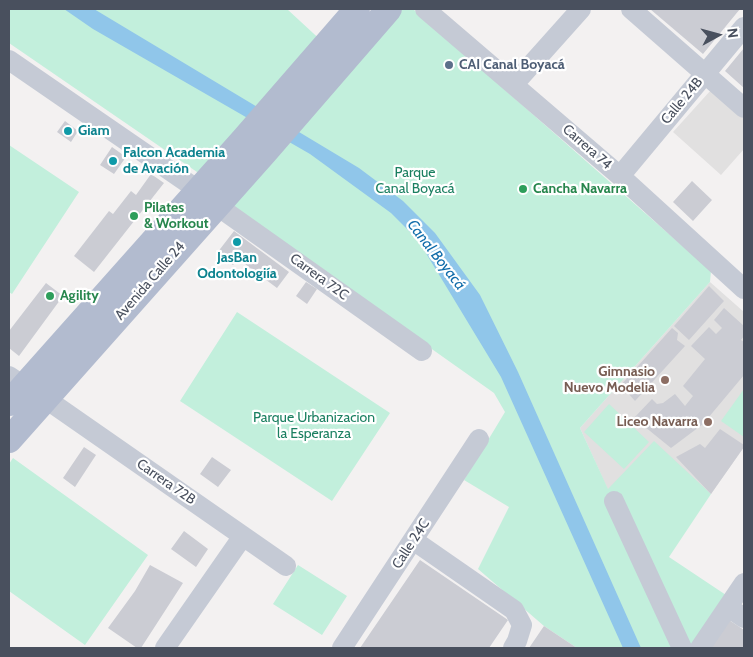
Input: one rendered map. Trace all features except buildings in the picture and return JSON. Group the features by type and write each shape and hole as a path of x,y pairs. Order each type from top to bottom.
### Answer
{"main road":[{"name":"Avenida Calle 24","path":"9,440 22,391 255,145 299,93 357,9"},
{"name":"Avenida Calle 24","path":"299,93 389,9"}],"street":[{"name":"Carrera 74","path":"425,9 620,176 744,289"},
{"path":"514,84 582,9"},
{"path":"631,9 744,108"},
{"name":"Calle 24B","path":"620,176 744,27"},
{"name":"Carrera 72C","path":"9,60 207,197 422,351"},
{"name":"Carrera 72B","path":"22,391 286,566"},
{"name":"Calle 24C","path":"342,648 479,439"},
{"path":"614,502 682,648"},
{"path":"165,648 243,536"},
{"path":"413,540 514,610 522,624 517,642 513,648"},
{"path":"700,648 736,612 744,583"}],"shaded area":[{"path":"711,90 744,119 744,149 721,175 673,132"},
{"path":"710,282 744,312 744,447 711,494 608,490 580,428"}],"green space":[{"name":"Parque Canal Boyacá","path":"9,9 287,9 352,69 402,9 413,9 711,271 710,282 580,428 608,489 654,441 711,494 669,557 726,595 699,648 577,648 544,626 478,569 509,507 464,480 505,412 494,393 238,212 197,172 9,43"},
{"path":"9,145 79,192 12,294 9,292"},
{"name":"Parque Urbanizacion la Esperanza","path":"237,312 390,413 332,501 180,401"},
{"path":"744,389 744,437 721,421"},
{"path":"609,404 649,442 624,469 584,432"},
{"path":"13,458 148,555 85,645 9,591 9,464"},
{"path":"298,565 347,596 322,635 273,604"}],"water":[{"name":"Canal Boyacá","path":"64,9 94,9 359,168 403,201 435,233 480,295 518,372 641,648 623,648 501,377 418,240 391,213 310,154 93,29"}],"place":[{"name":"CAI Canal Boyacá","path":"449,65"},
{"name":"Giam","path":"68,131"},
{"name":"Falcon Academia de Avación","path":"113,161"},
{"name":"Cancha Navarra","path":"523,189"},
{"name":"Pilates & Workout","path":"134,216"},
{"name":"JasBan Odontologiía","path":"237,242"},
{"name":"Agility","path":"50,296"},
{"name":"Gimnasio Nuevo Modelia","path":"665,380"},
{"name":"Liceo Navarra","path":"708,422"}]}
